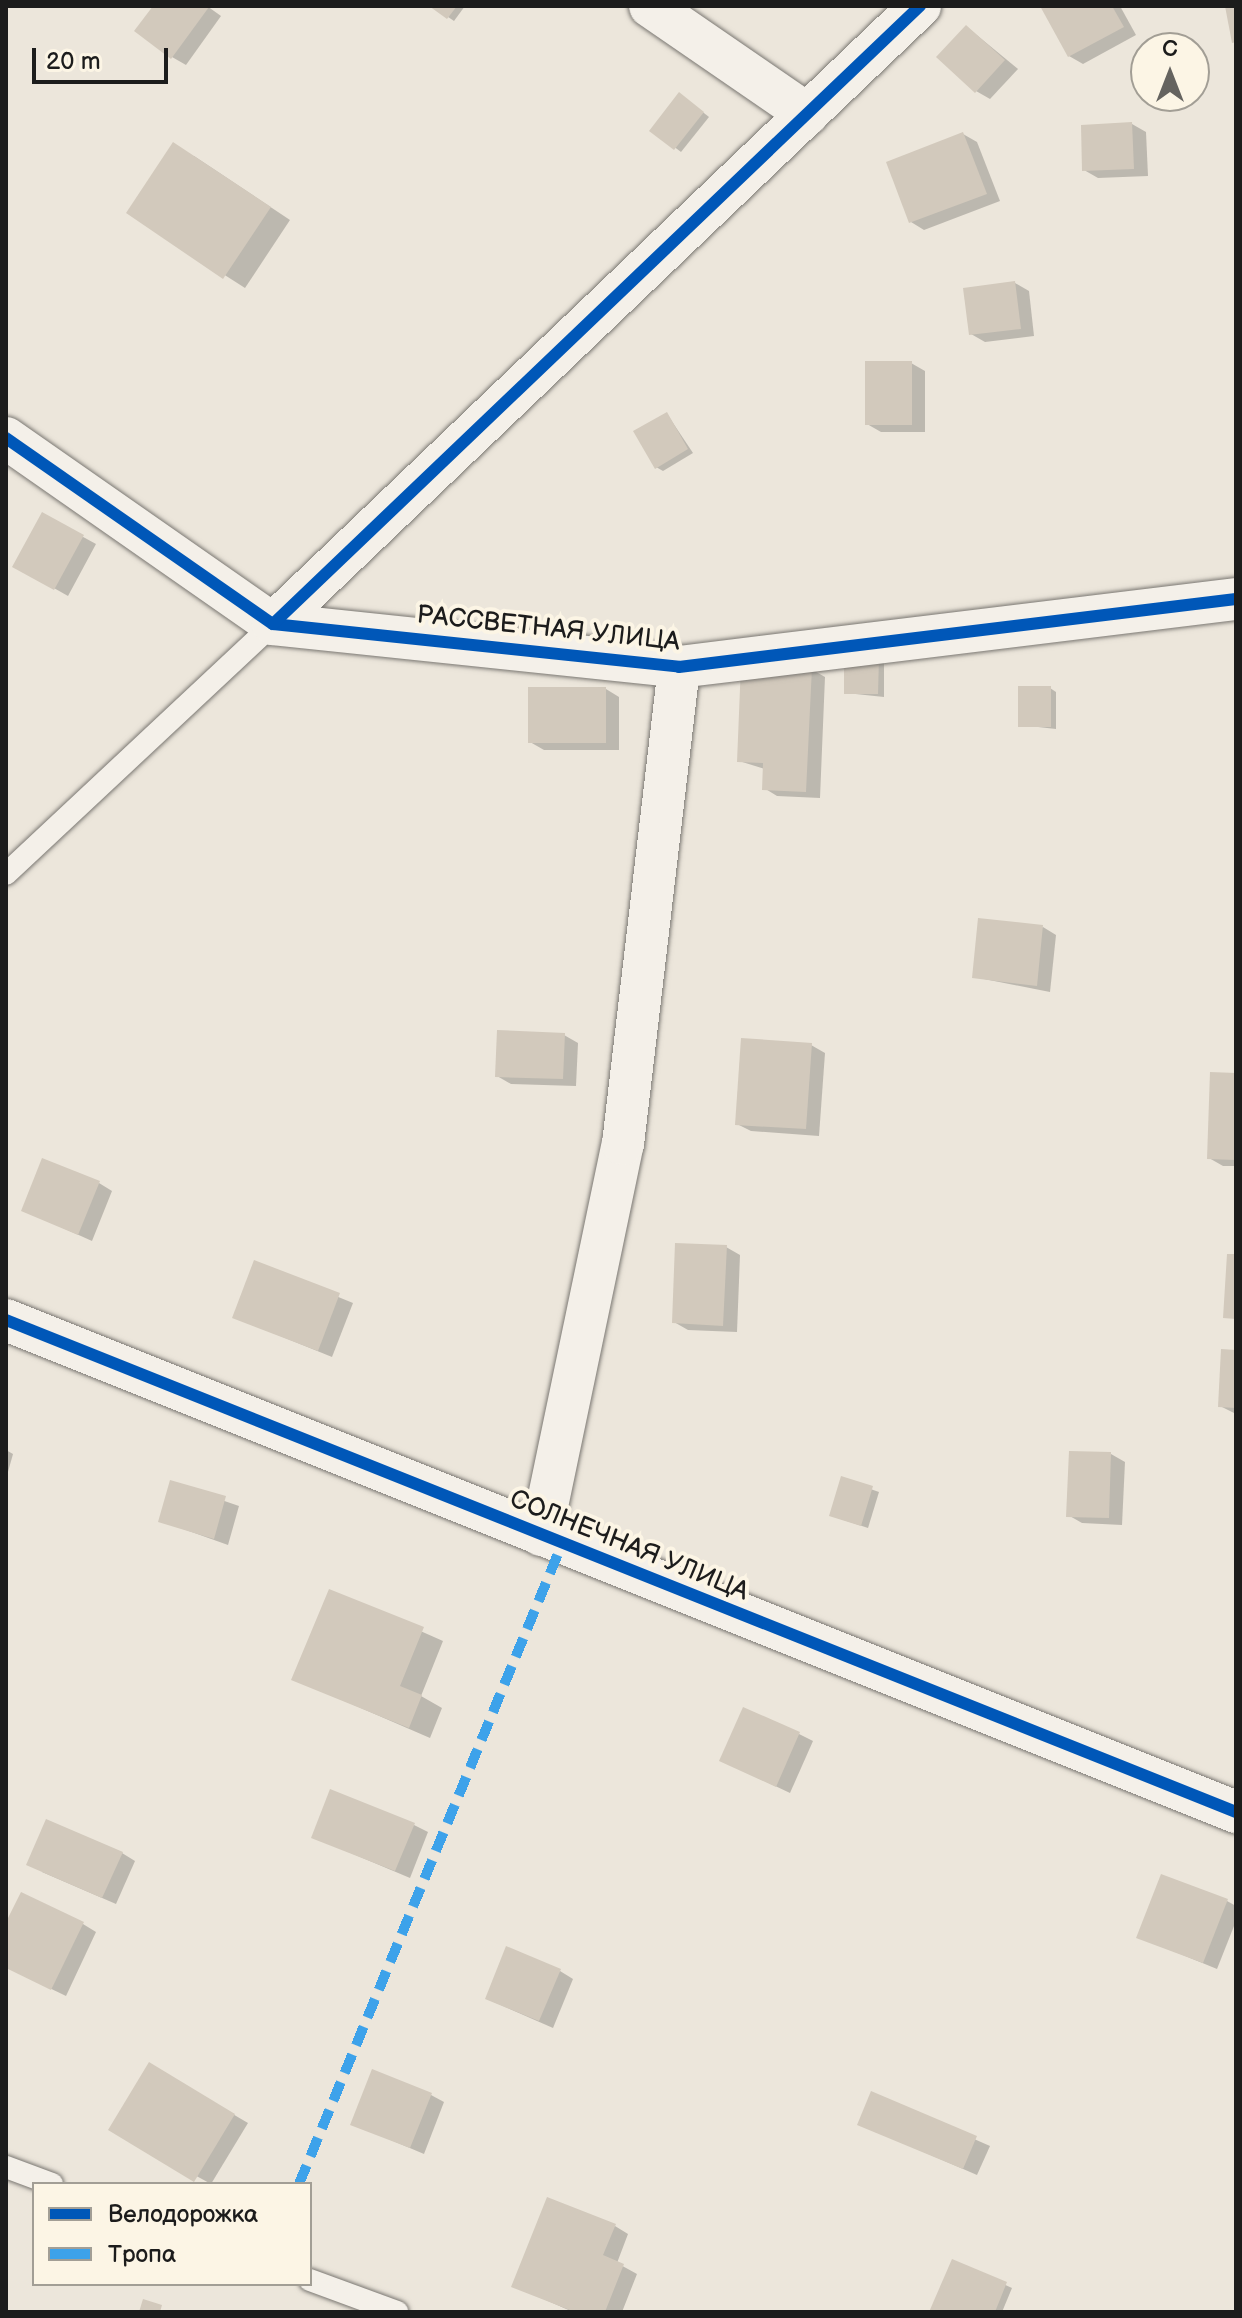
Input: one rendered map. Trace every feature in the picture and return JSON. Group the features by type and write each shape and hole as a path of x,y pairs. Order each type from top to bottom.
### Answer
{"street":[{"path":"650,6 807,114"},
{"path":"273,624 920,6"},
{"name":"РАССВЕТНАЯ УЛИЦА","path":"6,438 273,624 679,667 1236,599"},
{"path":"541,1535 623,1144 679,667"},
{"name":"СОЛНЕЧНАЯ УЛИЦА","path":"6,1320 1236,1812"}],"lane":[{"path":"6,874 273,624"},
{"path":"7,2169 46,2182"},
{"path":"312,2281 397,2312"}],"building":[{"path":"153,6 209,7 171,59 134,31"},
{"path":"429,6 457,6 447,19"},
{"path":"1040,6 1112,6 1124,27 1068,57"},
{"path":"1225,6 1236,6 1236,42 1232,43"},
{"path":"966,25 1005,60 975,93 936,57"},
{"path":"679,92 704,112 674,150 649,131"},
{"path":"1132,122 1134,169 1082,171 1081,125"},
{"path":"963,132 987,194 909,223 886,162"},
{"path":"173,142 271,207 223,279 126,213"},
{"path":"1015,281 1021,329 969,335 963,288"},
{"path":"865,361 912,361 912,425 865,425"},
{"path":"667,412 688,449 655,469 633,431"},
{"path":"42,512 84,535 54,590 12,567"},
{"path":"844,657 879,657 878,694 844,694"},
{"path":"741,664 812,667 806,792 762,790 763,763 737,762"},
{"path":"1018,686 1051,686 1051,727 1018,727"},
{"path":"528,687 606,687 606,743 528,743"},
{"path":"978,918 1043,925 1037,986 972,978"},
{"path":"497,1030 565,1033 563,1079 495,1077"},
{"path":"741,1038 812,1043 806,1129 735,1125"},
{"path":"1210,1072 1236,1073 1236,1160 1207,1159"},
{"path":"42,1158 100,1181 78,1235 21,1211"},
{"path":"675,1243 727,1245 723,1326 672,1323"},
{"path":"1227,1254 1236,1254 1236,1319 1223,1318"},
{"path":"254,1260 340,1293 318,1351 232,1318"},
{"path":"1221,1349 1236,1350 1236,1408 1218,1407"},
{"path":"1069,1451 1111,1452 1109,1518 1066,1517"},
{"path":"841,1476 873,1486 861,1526 829,1516"},
{"path":"170,1480 226,1496 214,1539 158,1522"},
{"path":"329,1589 424,1627 400,1686 422,1695 409,1728 291,1680"},
{"path":"743,1707 800,1732 776,1787 719,1761"},
{"path":"330,1789 415,1823 395,1871 311,1838"},
{"path":"46,1819 123,1852 102,1898 26,1865"},
{"path":"1161,1874 1228,1899 1203,1963 1136,1938"},
{"path":"21,1892 84,1922 51,1990 6,1968 6,1922"},
{"path":"506,1946 561,1969 539,2021 485,1999"},
{"path":"149,2062 235,2114 194,2182 108,2130"},
{"path":"372,2069 432,2093 410,2148 350,2125"},
{"path":"871,2091 977,2136 963,2169 857,2125"},
{"path":"547,2197 616,2224 603,2255 624,2264 605,2312 575,2312 511,2287"},
{"path":"952,2259 1007,2282 995,2312 929,2312"},
{"path":"143,2299 162,2305 160,2312 139,2312"}],"marked path":[{"path":"300,2182 562,1544"}],"cycle path":[{"path":"273,624 920,6"},
{"path":"6,438 273,624 679,667 1236,599"},
{"path":"6,1320 1236,1812"}]}
